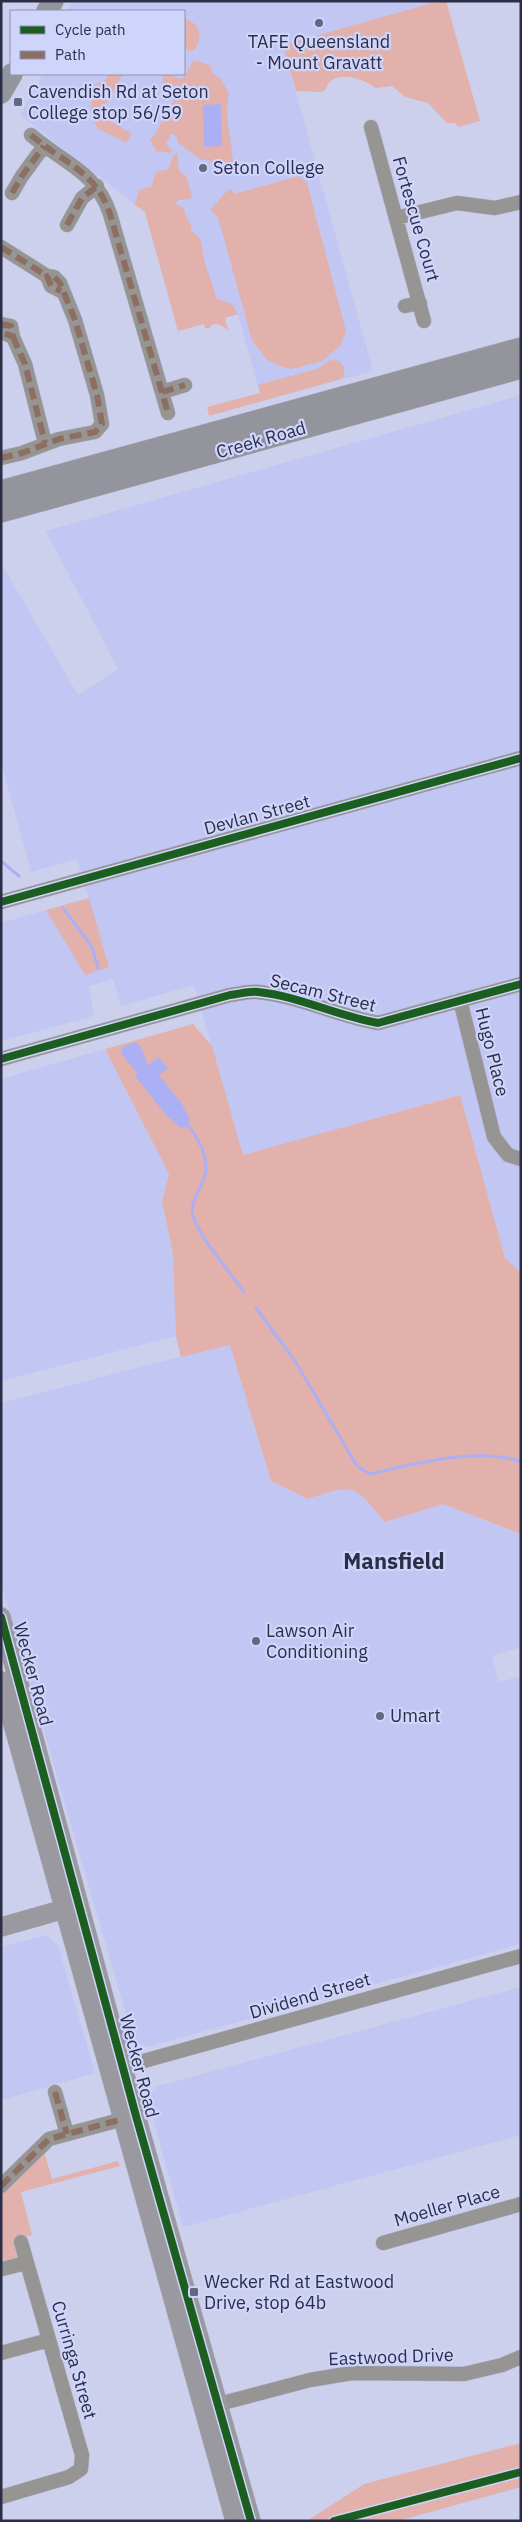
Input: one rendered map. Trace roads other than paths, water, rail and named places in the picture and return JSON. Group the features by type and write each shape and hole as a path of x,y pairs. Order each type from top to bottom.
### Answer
{"main road":[{"path":"1,93 11,75"},
{"name":"Creek Road","path":"1,491 521,348"},
{"name":"Creek Road","path":"1,512 521,368"}],"street":[{"name":"Fortescue Court","path":"371,127 424,321"},
{"path":"31,135 87,175 97,186 110,214 168,412"},
{"path":"12,193 44,146"},
{"path":"66,225 82,198 97,186"},
{"path":"396,218 457,203 495,208 521,202"},
{"path":"1,247 47,276 52,286 61,291 75,320 103,421 101,427 95,432 45,443 22,453 1,458"},
{"path":"405,306 420,303"},
{"path":"1,324 11,326 13,337 25,364 45,443"},
{"path":"162,392 185,385"},
{"name":"Devlan Street","path":"1,902 521,758"},
{"name":"Secam Street","path":"1,1060 230,995 256,992 291,998 355,1019 378,1023 521,984"},
{"name":"Hugo Place","path":"460,1000 494,1137 508,1154 521,1159"},
{"name":"Wecker Road","path":"1,1617 6,1650 72,1907 210,2407 234,2521"},
{"name":"Wecker Road","path":"1,1681 72,1907"},
{"path":"1,1927 72,1907"},
{"name":"Dividend Street","path":"117,2069 521,1956"},
{"path":"55,2092 67,2134"},
{"path":"1,2185 49,2139 130,2117"},
{"name":"Moeller Place","path":"383,2243 521,2204"},
{"name":"Curringa Street","path":"1,2497 69,2477 80,2469 82,2455 21,2242"},
{"path":"2,2269 26,2263"},
{"path":"1,2353 50,2340"},
{"name":"Eastwood Drive","path":"210,2407 310,2380 352,2373 464,2374 502,2365 521,2357"},
{"name":"Wecker Road","path":"210,2407 250,2521"}],"waterway":[{"path":"1,861 19,876"},
{"path":"63,908 92,947 98,968"},
{"path":"186,1122 201,1147 206,1161 205,1175 192,1206 194,1220 206,1241 244,1292"},
{"path":"256,1308 295,1361 357,1466 370,1474 446,1458 466,1456 505,1458 521,1462"}],"place":[{"name":"TAFE Queensland - Mount Gravatt","path":"319,23"},
{"name":"Cavendish Rd at Seton College stop 56/59","path":"18,102"},
{"name":"Seton College","path":"203,168"},
{"name":"Lawson Air Conditioning","path":"256,1641"},
{"name":"Umart","path":"380,1716"},
{"name":"Wecker Rd at Eastwood Drive, stop 64b","path":"194,2292"}],"district":[{"name":"Mansfield","path":"394,1561"}]}
